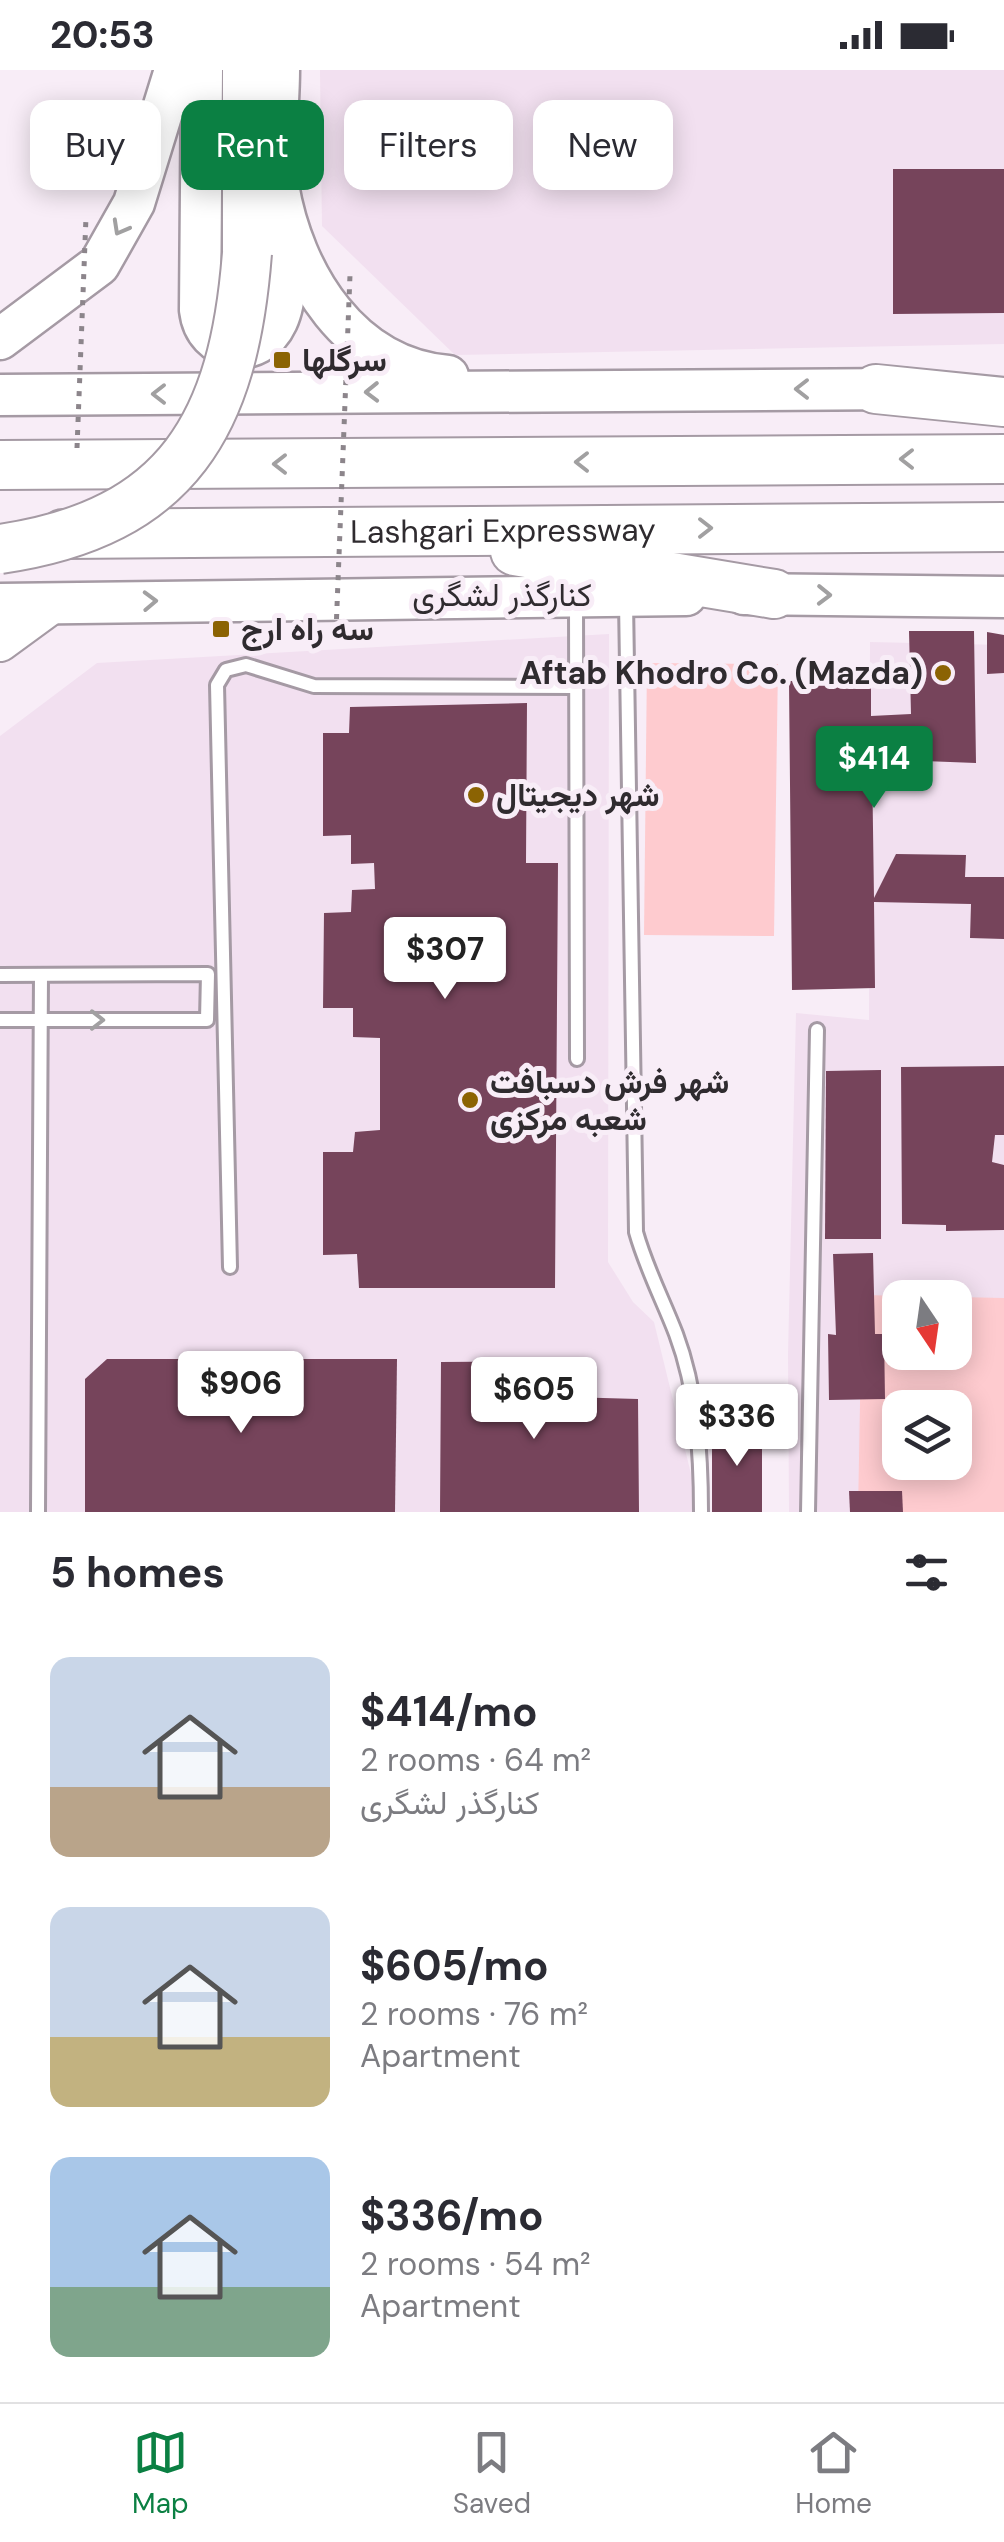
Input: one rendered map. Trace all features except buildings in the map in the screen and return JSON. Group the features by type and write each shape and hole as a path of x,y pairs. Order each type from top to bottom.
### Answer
{"highway":[{"path":"0,549 44,543 110,518 182,460 219,401 242,322 248,70"},
{"path":"876,389 1004,402"},
{"name":"Lashgari Expressway","path":"0,464 1004,459"},
{"name":"Lashgari Expressway","path":"0,533 1004,526"},
{"path":"383,529 774,594"}],"main road":[{"path":"0,339 99,265 134,203 175,70"},
{"path":"202,70 202,100"},
{"path":"279,70 279,100"},
{"path":"201,190 202,326 220,346 237,350 258,345 279,318 286,257 279,190"},
{"path":"280,190 312,284 326,308 362,343 412,373 606,389"},
{"path":"0,395 1004,388"},
{"name":"کنارگذر لشگری","path":"0,604 626,594 1004,597"},
{"path":"0,642 52,604"}],"lane":[{"path":"626,594 636,1232 648,1276 677,1336 700,1446 701,1512"},
{"path":"576,595 576,1059"},
{"path":"230,1267 217,685 226,670 246,665 314,686 576,687"},
{"path":"0,975 208,974 207,1020 0,1020"},
{"path":"38,1512 40,975"},
{"path":"808,1512 816,1030"}],"path":[{"path":"77,448 86,217"},
{"path":"336,632 350,275"}],"shaded area":[{"path":"320,70 1004,70 1004,344 455,355 322,226 324,100 320,100"},
{"path":"609,634 608,1262 633,1302 654,1322 692,1478 692,1512 0,1512 0,736 97,663"},
{"path":"870,642 1004,645 1004,1512 789,1512 788,1354 796,1013 869,1020"},
{"path":"647,663 778,664 774,936 644,935"},
{"path":"862,1295 882,1295 882,1370 972,1370 972,1297 1004,1298 1004,1512 858,1512"}],"place":[{"name":"سرگلها","path":"282,360"},
{"name":"سه راه ارج","path":"221,629"},
{"name":"Aftab Khodro Co. (Mazda)","path":"943,673"},
{"name":"شهر دیجیتال","path":"476,795"},
{"name":"شهر فرش دسبافت شعبه مرکزی","path":"470,1100"}]}
